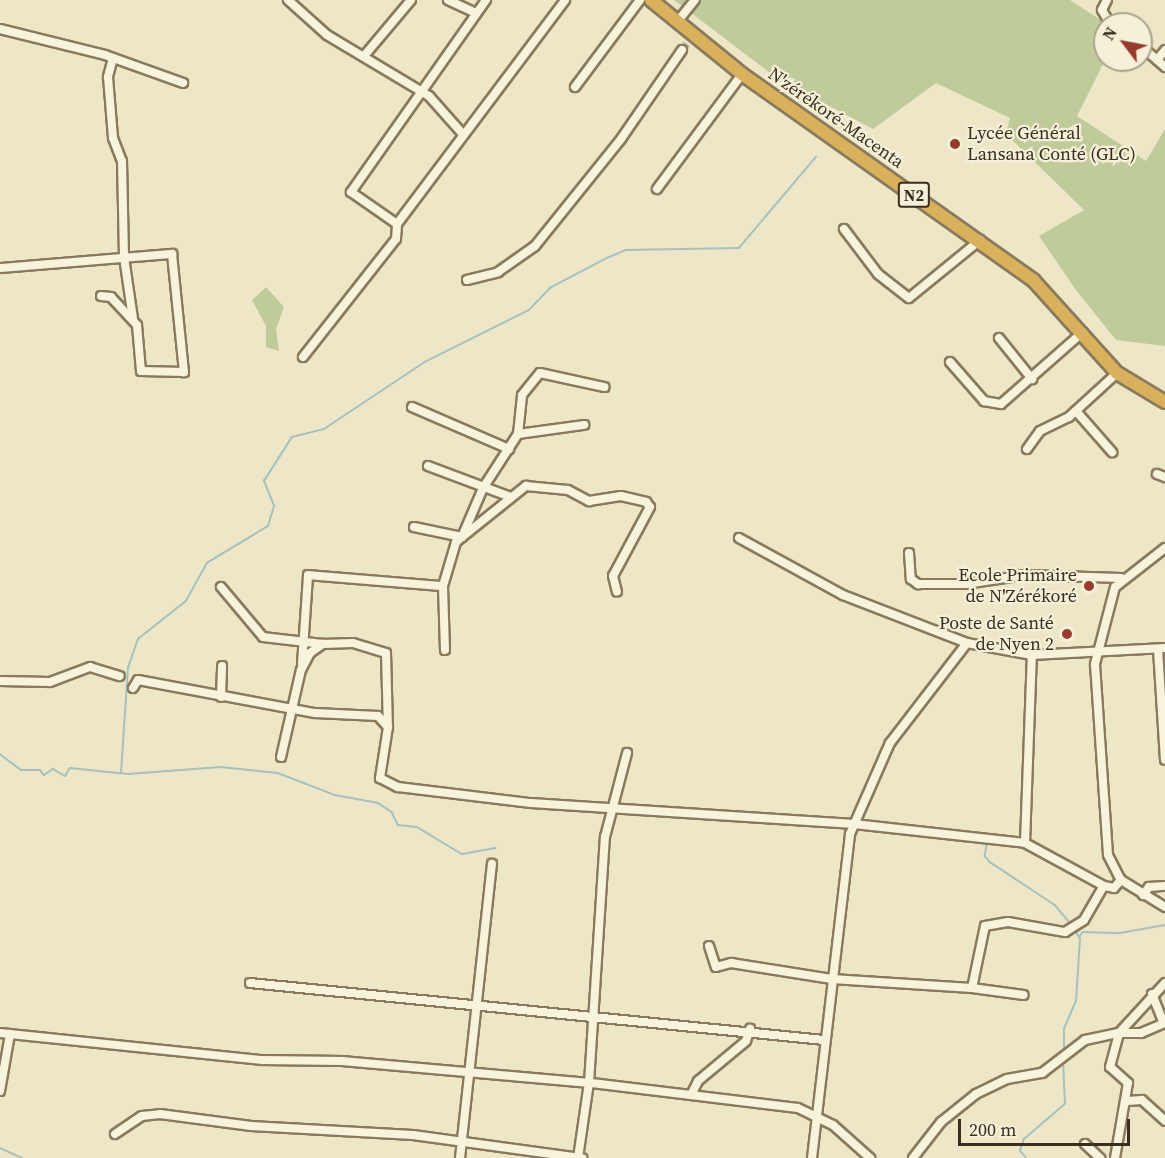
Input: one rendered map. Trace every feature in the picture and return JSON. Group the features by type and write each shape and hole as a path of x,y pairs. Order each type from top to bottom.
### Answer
{"highway":[{"name":"N'zérékoré-Macenta","path":"651,0 677,22 691,38 980,240 1033,280 1083,332 1118,373 1165,402"}],"street":[{"path":"288,0 327,35 364,56 419,95 429,96 461,132"},
{"path":"364,56 411,0"},
{"path":"448,0 476,13"},
{"path":"397,224 351,192 486,0"},
{"path":"303,357 396,239 397,224 461,132 565,0"},
{"path":"575,87 640,0"},
{"path":"677,22 695,0"},
{"path":"0,29 113,58 183,83"},
{"path":"467,280 498,272 535,246 601,157 621,139 682,50"},
{"path":"1157,60 1165,50"},
{"path":"1153,56 1165,67"},
{"path":"0,268 124,256 172,254 184,372 178,376 141,372 141,341 133,320 124,256 123,161 113,138 108,77 113,58"},
{"path":"657,189 742,74"},
{"path":"844,229 883,280 909,298 980,240"},
{"path":"102,296 111,297 133,320"},
{"path":"950,362 993,405 1032,379 1083,332"},
{"path":"999,338 1032,379"},
{"path":"445,650 443,586 448,559 462,537 483,488 518,434 522,395 540,373 604,387"},
{"path":"1027,449 1040,431 1076,411 1118,373"},
{"path":"412,407 509,449"},
{"path":"1076,411 1112,452"},
{"path":"518,434 584,425"},
{"path":"428,466 511,497"},
{"path":"462,537 526,486 547,485 589,501 621,496 646,502 650,507 613,576 617,592"},
{"path":"414,526 462,537"},
{"path":"739,538 843,595 967,643 1032,655 1095,654 1161,648 1165,760"},
{"path":"909,553 911,579 918,584 965,584 1025,575 1121,578 1165,548"},
{"path":"281,757 301,670 308,575 314,572 443,586"},
{"path":"1121,578 1095,654 1106,842 1121,880 1143,896 1165,907"},
{"path":"221,587 263,638 304,640 323,644 353,643 386,653 388,727 380,764 387,784 609,809 854,824 1025,843 1104,886 1114,888 1121,880"},
{"path":"812,1158 843,866 854,824 890,743 967,643"},
{"path":"301,670 310,653 323,644"},
{"path":"1025,843 1032,655"},
{"path":"221,697 222,666"},
{"path":"0,681 50,682 90,667 120,676"},
{"path":"133,688 138,680 221,697 252,697 294,708 378,716 388,727"},
{"path":"115,1134 141,1116 160,1114 460,1142 579,1158 589,1083 591,1013 609,809 627,753"},
{"path":"460,1158 474,1006 492,864"},
{"path":"972,988 985,926 1008,922 1065,932 1084,920 1104,886"},
{"path":"1143,896 1149,887 1165,886"},
{"path":"709,946 716,967 731,963 832,979 972,988 1024,995"},
{"path":"250,983 474,1006 591,1013 750,1029 824,1040"},
{"path":"1115,1158 1127,1101 1128,1083 1110,1067 1119,1033 1152,994 1165,983"},
{"path":"913,1158 941,1122 988,1086 1036,1076 1085,1040 1119,1033 1141,1033 1164,1023 1152,994"},
{"path":"692,1093 698,1081 746,1041 750,1029"},
{"path":"0,1033 692,1093 818,1115 870,1158"},
{"path":"0,1091 10,1034"},
{"path":"1127,1101 1143,1100 1165,1121"},
{"path":"1085,1144 1100,1158"}],"green space":[{"path":"674,0 1070,0 1093,15 1093,72 1099,72 1077,116 1146,161 1165,129 1165,346 1116,340 1076,290 1039,236 1084,210 1006,134 1010,118 936,83 873,129 778,79"},
{"path":"266,287 284,307 276,329 279,351 266,347 266,326 252,300"}],"waterway":[{"path":"121,773 128,668 138,639 186,601 207,563 268,526 274,506 264,481 292,437 324,429 425,362 529,310 550,288 607,258 626,250 739,248 816,157"},
{"path":"0,754 21,770 40,770 44,775 53,769 65,776 70,768 128,774 221,767 278,773 335,795 378,803 392,812 398,825 417,827 462,854 495,848"},
{"path":"988,841 985,856 990,862 1055,905 1071,924"},
{"path":"1079,937 1083,932 1120,933 1165,925"},
{"path":"1064,1051 1064,1029 1076,1001 1080,939 1075,931"},
{"path":"1026,1158 1020,1151 1024,1139 1065,1104 1063,1062"},
{"path":"0,1148 22,1158"}],"tunnel":[{"path":"682,50 689,41"}],"place":[{"name":"Lycée Général Lansana Conté (GLC)","path":"955,144"},
{"name":"Ecole Primaire de N'Zérékoré","path":"1089,586"},
{"name":"Poste de Santé de Nyen 2","path":"1067,634"}]}
